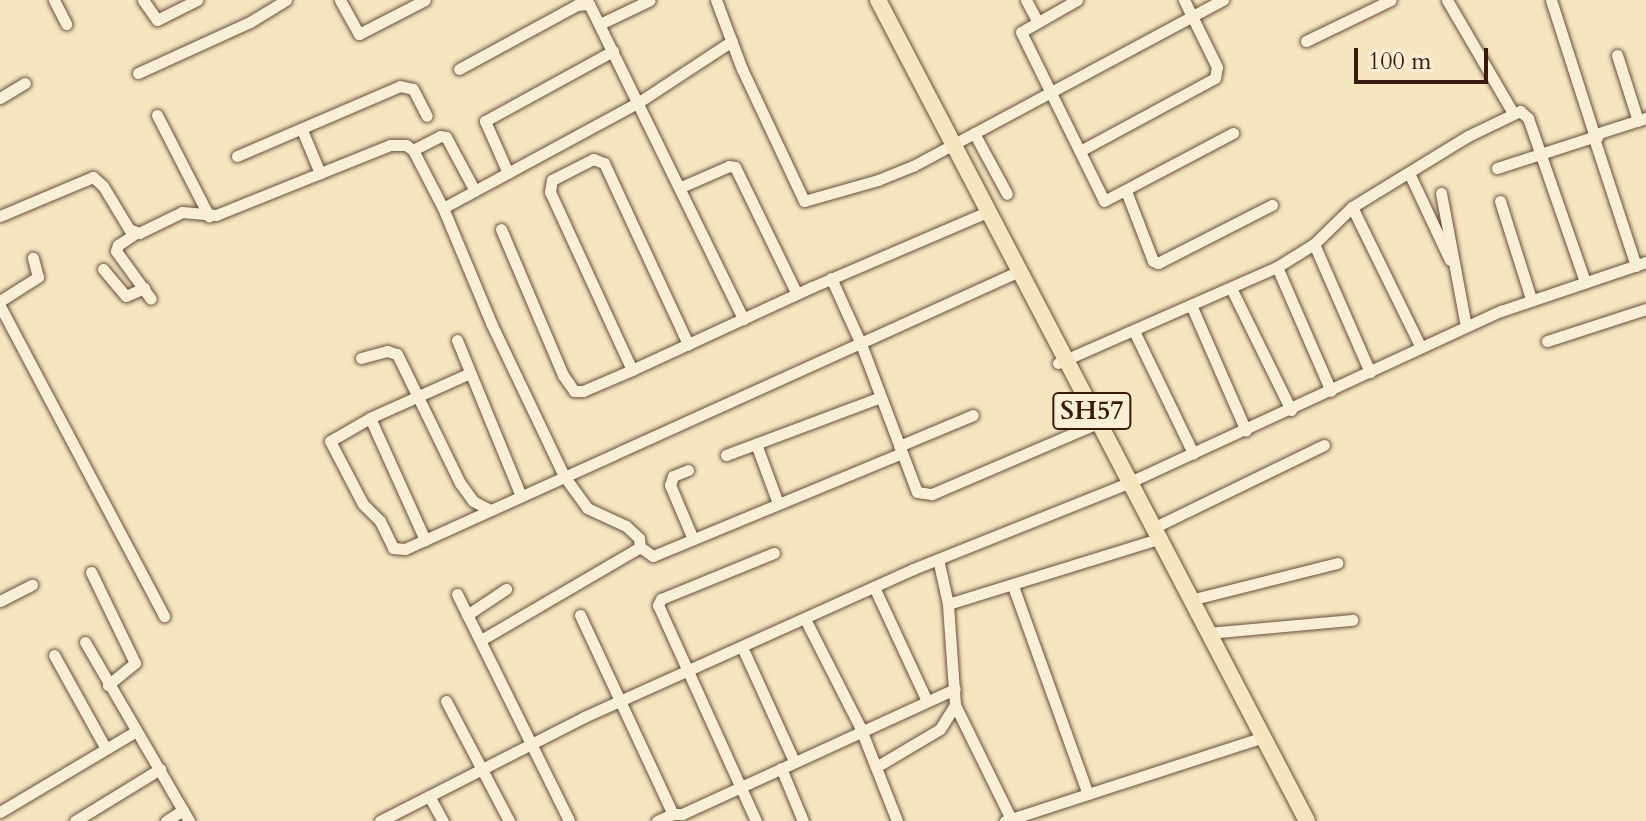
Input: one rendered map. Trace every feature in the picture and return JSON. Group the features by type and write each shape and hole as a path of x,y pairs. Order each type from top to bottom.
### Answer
{"main road":[{"name":"SH57","path":"871,0 1046,330 1091,426 1125,483"},
{"name":"SH57","path":"878,0 982,214 1046,330"},
{"name":"SH57","path":"1061,361 1307,821"},
{"name":"SH57","path":"1152,535 1208,633 1297,821"}],"street":[{"path":"54,0 66,24"},
{"path":"143,0 157,20 197,0"},
{"path":"138,73 250,22 286,0"},
{"path":"340,0 359,34 425,0"},
{"path":"600,24 650,0"},
{"path":"716,0 801,199 809,201 878,180 950,147 1223,0"},
{"path":"1026,0 1037,21"},
{"path":"1077,0 1021,32 1048,93 1104,201 1233,133"},
{"path":"1080,151 1215,78 1217,67 1184,0"},
{"path":"1306,41 1391,0"},
{"path":"1447,0 1513,113"},
{"path":"380,821 619,701 874,587 1246,431 1466,326 1531,299 1641,264 1595,137 1551,0"},
{"path":"459,69 577,5 589,4 743,319"},
{"path":"443,208 639,102 732,41"},
{"path":"508,173 485,121 613,51"},
{"path":"1497,168 1644,119 1617,55"},
{"path":"0,98 25,83"},
{"path":"237,156 406,86 413,89 427,116"},
{"path":"1061,361 1277,267 1314,244 1352,207 1520,111 1526,115 1585,282"},
{"path":"157,115 209,216"},
{"path":"302,130 320,173"},
{"path":"974,133 1007,194"},
{"path":"413,150 440,136 446,137 475,191"},
{"path":"151,299 116,251 118,245 136,233 182,212 209,216 400,142 413,150 443,208 491,323 564,476 587,508 626,526 639,538 640,547 653,556 973,415"},
{"path":"632,370 550,192 552,180 593,159 604,163 688,344"},
{"path":"681,187 729,166 735,167 797,294"},
{"path":"1409,173 1458,279"},
{"path":"0,216 93,177 103,186 129,229 136,233"},
{"path":"1126,191 1153,261 1158,263 1272,205"},
{"path":"1441,193 1466,326"},
{"path":"1500,201 1531,299"},
{"path":"1352,207 1420,346"},
{"path":"501,229 568,385 574,391 583,391 831,278 982,214"},
{"path":"1314,244 1370,372"},
{"path":"33,258 38,277 0,303 164,616"},
{"path":"1277,267 1331,391"},
{"path":"103,269 126,296 144,288"},
{"path":"470,373 332,437 333,451 363,504 380,521 393,548 405,549 1013,274"},
{"path":"831,278 861,344 917,492 924,496 1091,426"},
{"path":"1231,288 1291,410"},
{"path":"1191,305 1246,431"},
{"path":"1547,341 1646,309"},
{"path":"1134,331 1193,453"},
{"path":"457,340 521,496"},
{"path":"361,358 387,351 397,354 460,483 473,501 490,510"},
{"path":"726,455 881,397"},
{"path":"370,418 425,540"},
{"path":"756,444 778,503"},
{"path":"948,604 1013,586 1152,535 1324,445"},
{"path":"688,470 673,476 670,485 693,539"},
{"path":"481,640 640,547"},
{"path":"756,821 659,612 661,599 774,553"},
{"path":"938,559 948,604 955,705 1008,820 1260,738"},
{"path":"1190,600 1337,563"},
{"path":"91,572 134,658 132,668 108,685"},
{"path":"0,601 32,585"},
{"path":"1013,586 1088,794"},
{"path":"874,587 927,701"},
{"path":"467,615 506,589"},
{"path":"457,594 569,821"},
{"path":"580,615 673,814"},
{"path":"805,619 862,731 897,821"},
{"path":"1208,633 1352,620"},
{"path":"85,642 186,816 166,821"},
{"path":"742,647 794,761"},
{"path":"54,655 106,749"},
{"path":"657,821 673,814 682,814 955,689"},
{"path":"446,701 509,821"},
{"path":"876,767 940,729 955,705"},
{"path":"0,812 135,732"},
{"path":"781,768 803,821"},
{"path":"75,821 160,769"},
{"path":"429,796 443,821"}]}
